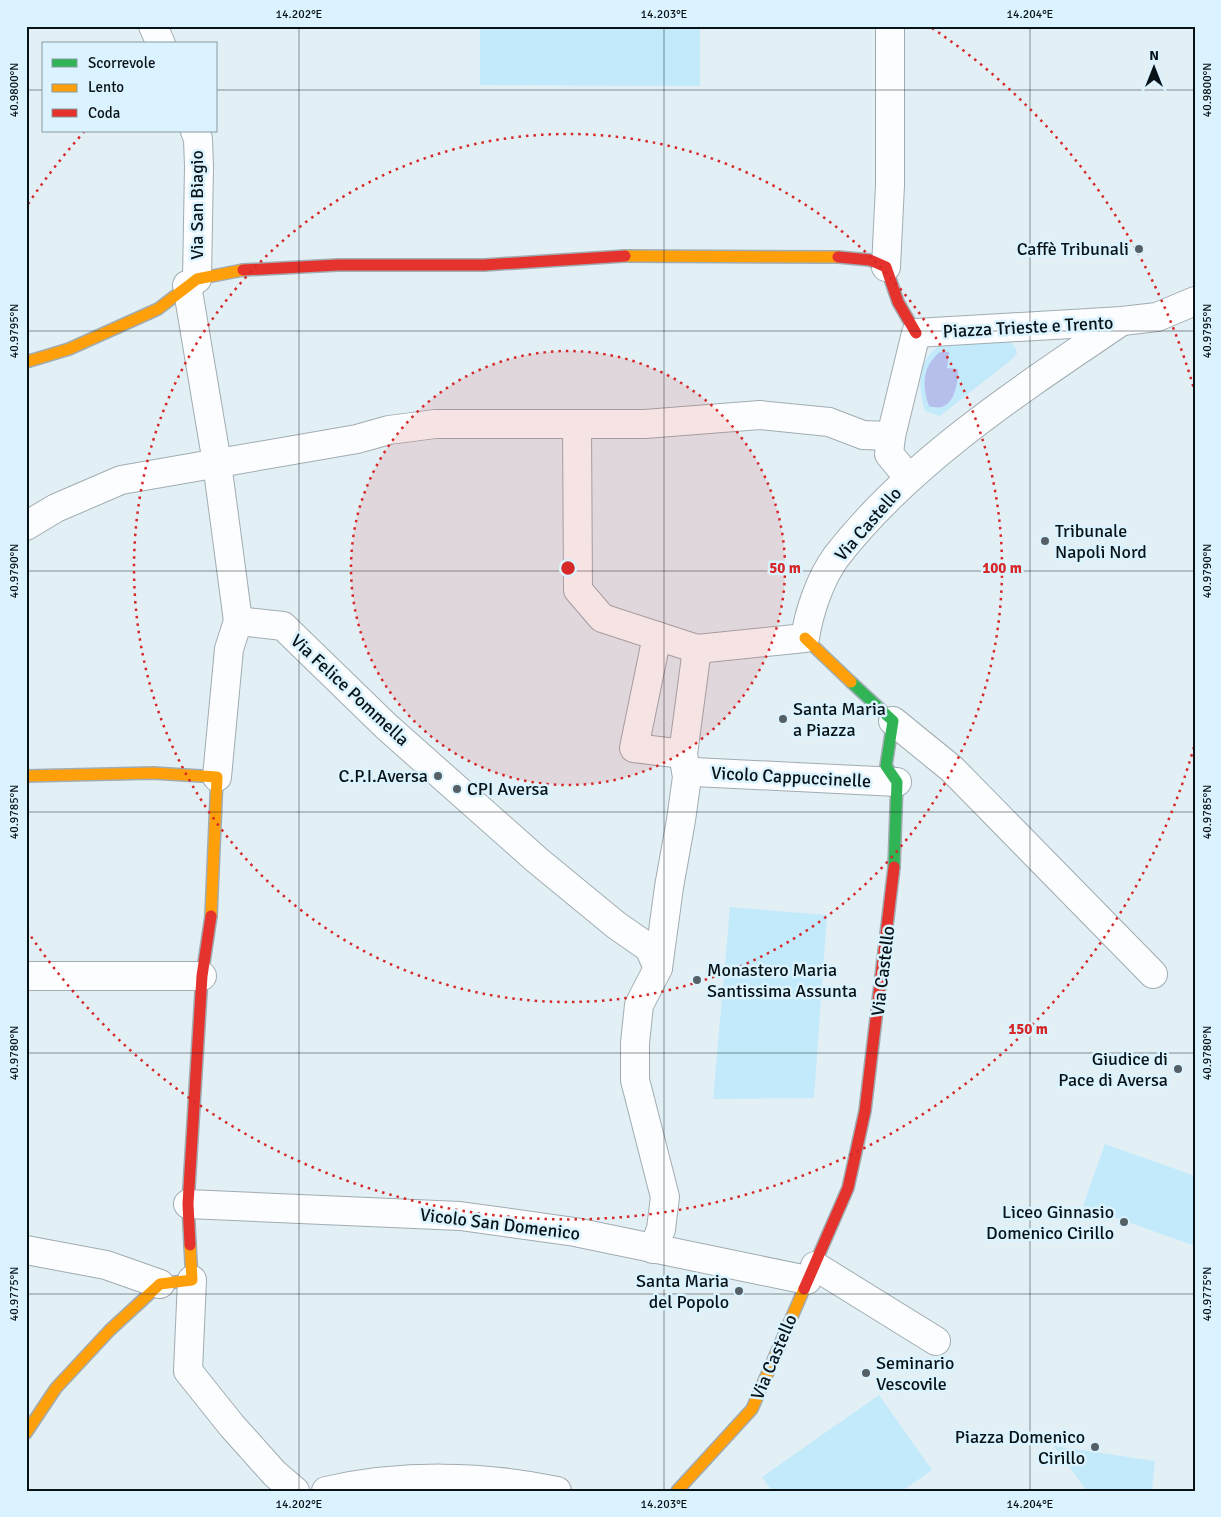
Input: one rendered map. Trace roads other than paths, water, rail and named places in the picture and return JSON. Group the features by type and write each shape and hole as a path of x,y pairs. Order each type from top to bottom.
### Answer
{"street":[{"path":"153,26 160,42"},
{"path":"890,26 890,184 886,267 890,286 901,310 916,333 891,436 889,454 908,477"},
{"name":"Via San Biagio","path":"192,282 199,167 198,139 195,132"},
{"path":"26,362 69,349 158,309 192,282 242,270 338,264 484,264 633,256 820,256 870,260 886,267"},
{"path":"192,282 238,621 229,649 216,777 216,844 207,950 202,976 188,1204 192,1280 188,1370 232,1426 275,1474 295,1491"},
{"path":"1122,321 1157,317 1195,301"},
{"name":"Piazza Trieste e Trento","path":"916,333 1122,321"},
{"name":"Piazza Trieste e Trento","path":"908,477 1039,377 1122,321"},
{"path":"26,526 56,508 121,480 357,440 389,430 435,424 680,423 760,415 829,422 863,435 891,436"},
{"path":"577,424 578,590 602,618 697,649 805,638 893,721 952,769 1153,974"},
{"name":"Via Castello","path":"805,638 809,611 835,558 908,477"},
{"name":"Via Felice Pommella","path":"238,621 283,626 387,727 537,860 616,925 649,948 658,968"},
{"name":"Vicolo Cappuccinelle","path":"657,636 634,748 685,766 694,772 897,782"},
{"path":"653,1249 661,1229 665,1196 635,1080 635,1043 639,1005 658,968 685,766 697,649"},
{"name":"Via Castello","path":"677,1491 752,1409 848,1188 865,1111 893,886 897,782 886,766 893,721"},
{"path":"26,776 153,773 216,777"},
{"path":"26,976 202,976"},
{"name":"Vicolo San Domenico","path":"188,1204 460,1216 575,1232 653,1249 811,1273"},
{"path":"26,1250 106,1264 160,1284 192,1280"},
{"path":"811,1273 936,1341"},
{"path":"26,1433 56,1388 110,1330 160,1284"},
{"path":"326,1491 378,1481 451,1479 534,1486 558,1491"}],"place":[{"name":"Caffè Tribunali","path":"1139,249"},
{"name":"Tribunale Napoli Nord","path":"1045,541"},
{"name":"Santa Maria a Piazza","path":"783,719"},
{"name":"C.P.I.Aversa","path":"438,776"},
{"name":"CPI Aversa","path":"457,789"},
{"name":"Monastero Maria Santissima Assunta","path":"697,980"},
{"name":"Giudice di Pace di Aversa","path":"1178,1069"},
{"name":"Liceo Ginnasio Domenico Cirillo","path":"1124,1222"},
{"name":"Santa Maria del Popolo","path":"739,1291"},
{"name":"Seminario Vescovile","path":"866,1373"},
{"name":"Piazza Domenico Cirillo","path":"1095,1447"}]}
